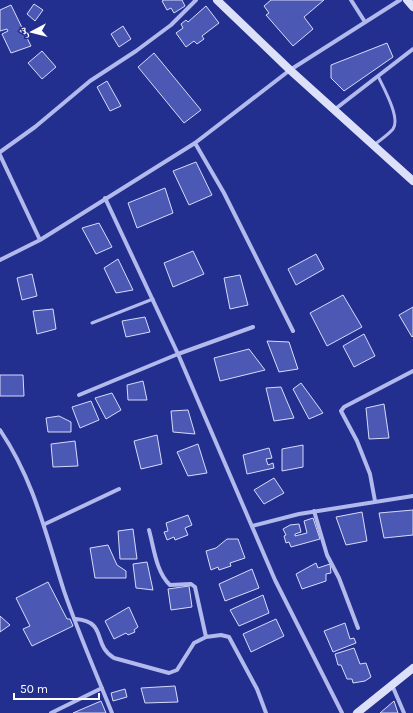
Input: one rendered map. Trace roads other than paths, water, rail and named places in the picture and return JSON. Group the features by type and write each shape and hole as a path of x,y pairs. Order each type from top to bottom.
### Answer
{"street":[{"path":"40,240 0,154 90,81 171,26 196,0"},
{"path":"217,0 290,70 413,181"},
{"path":"351,0 365,22"},
{"path":"0,260 40,240 195,143 290,70 400,0"},
{"path":"407,0 413,7"},
{"path":"334,110 413,49"},
{"path":"195,143 224,193 294,331"},
{"path":"105,198 178,354 275,580 342,713"},
{"path":"79,395 178,354 253,327"},
{"path":"375,501 370,474 357,441 341,411 344,407 413,371"},
{"path":"0,430 22,469 45,524 65,592 112,713"},
{"path":"45,524 119,489"},
{"path":"252,526 314,512 413,496"},
{"path":"314,512 327,555 339,578 358,628"},
{"path":"149,530 160,571 165,580 170,585 191,584 196,587 206,637"},
{"path":"76,619 87,620 93,624 107,654 114,658 169,673 177,670 194,643 206,637 221,635 228,638 256,689 266,713"},
{"path":"356,713 413,668"},
{"path":"392,684 404,713"},
{"path":"52,713 102,688"}],"lane":[{"path":"374,146 394,128 396,122 395,114 378,76"},
{"path":"92,323 152,300"}]}
